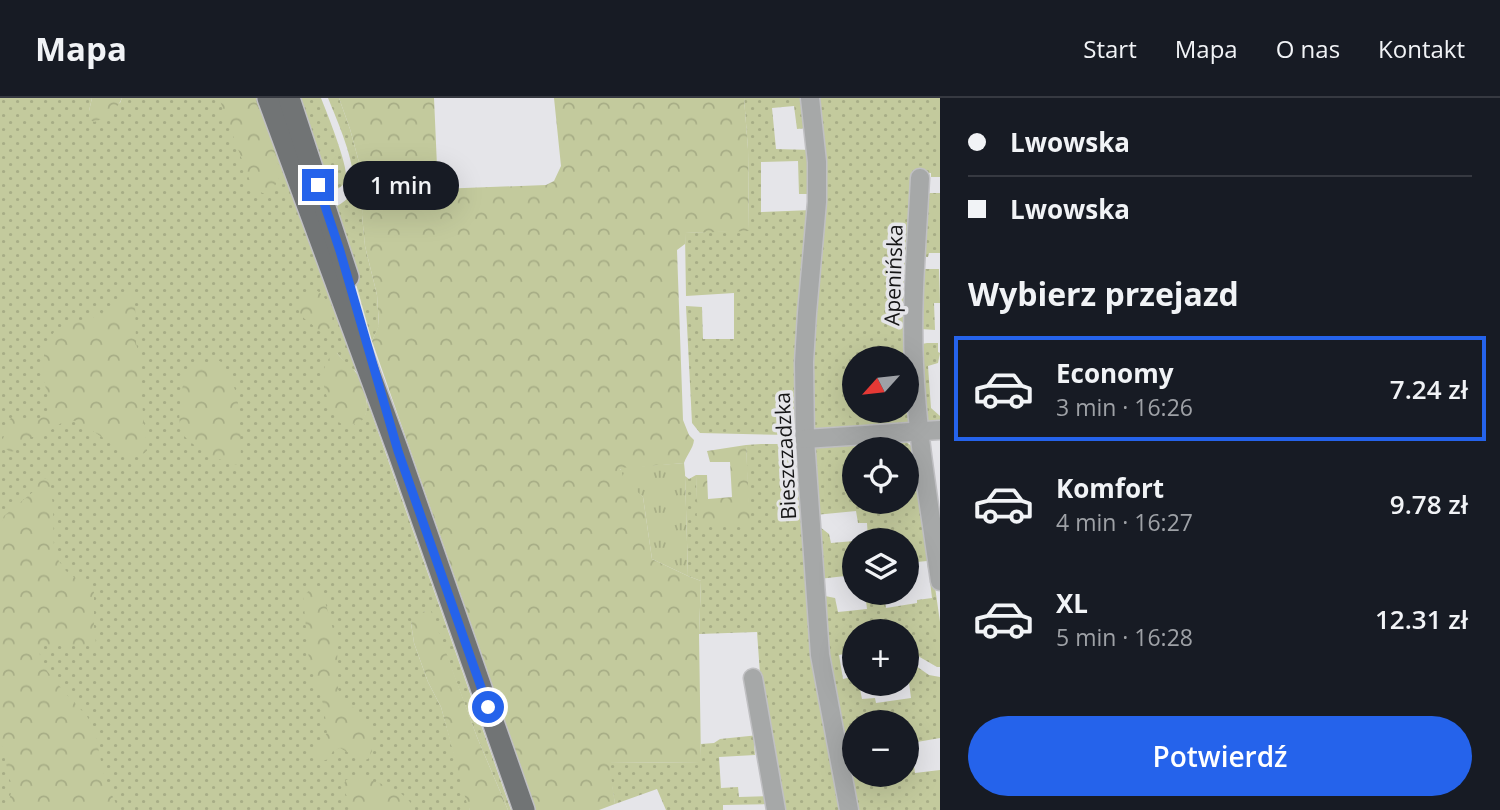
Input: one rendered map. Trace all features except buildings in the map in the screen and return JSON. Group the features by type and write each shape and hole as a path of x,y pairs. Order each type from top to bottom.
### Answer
{"main road":[{"path":"268,98 398,451 524,810"},
{"path":"289,98 340,251 398,451"}],"street":[{"name":"Bieszczadzka","path":"810,98 817,162 817,202 805,350 805,439 820,655 849,810"},
{"name":"Apenińska","path":"920,178 913,320 914,363 918,430 940,581"},
{"path":"805,439 940,430"},
{"path":"754,678 776,810"}],"green space":[{"path":"0,98 92,98 89,111 120,103 122,98 261,98 358,373 337,353 352,425 364,416 367,400 511,810 508,810 477,737 430,611 425,611 411,623 414,643 428,682 441,707 470,810 0,810"},
{"path":"92,98 122,98 111,113 94,122 89,119"},
{"path":"219,98 255,98 279,170 277,182 265,194 251,184"},
{"path":"299,98 321,98 346,171 345,181 338,188 330,191"},
{"path":"328,98 339,98 363,177 362,215 365,246 377,295 379,326 372,341 337,210 337,206 349,197 353,186 351,162"},
{"path":"339,98 434,98 438,189 546,185 554,181 561,166 554,98 744,98 749,231 685,233 685,244 677,250 683,420 694,440 692,446 684,463 620,469 643,497 652,559 701,581 701,763 609,762 615,804 599,810 536,810 372,341 379,325 377,295 365,246 362,215 363,177"},
{"path":"744,98 940,98 940,177 931,177 931,173 914,174 909,346 842,346 842,424 910,424 907,427 816,434 811,432 811,308 821,217 822,178 817,127 797,129 794,106 772,108 776,149 813,150 812,194 799,194 798,161 761,162 761,212 812,210 801,355 800,431 798,434 789,435 700,433 692,423 686,306 702,307 703,339 734,339 734,293 686,296 685,233 749,230"},
{"path":"930,193 940,193 940,253 929,253 928,257 921,257 924,198"},
{"path":"921,269 939,269 940,303 934,303 935,330 921,329"},
{"path":"316,290 332,312 331,328 317,329 300,313 301,301"},
{"path":"129,293 135,304 136,343 140,360 139,375 147,451 133,457 77,421 66,420 40,437 28,437 10,452 2,442 10,419 15,415 30,421 39,420 47,411 50,402 44,382 44,348 54,332 68,324 109,310"},
{"path":"938,343 940,353 938,363 928,366 931,408 940,416 940,425 925,423 922,344"},
{"path":"337,353 357,374 366,396 365,416 362,421 352,425 344,425 337,420 323,383 325,366 332,354"},
{"path":"220,361 233,383 239,408 241,460 236,465 199,448 187,439 181,428 180,401 188,368"},
{"path":"842,442 842,512 815,515 812,450 817,445"},
{"path":"790,444 798,449 844,810 780,810 760,674 757,632 699,634 701,581 688,576 685,476 689,479 696,475 698,523 749,523 746,445"},
{"path":"746,445 750,523 697,523 696,475 707,475 708,499 732,497 730,462 710,462 707,451"},
{"path":"684,463 688,576 652,559 643,497 624,479 620,468"},
{"path":"47,478 53,505 54,554 66,571 94,592 96,644 39,645 40,656 47,671 87,716 95,733 105,780 119,810 7,810 12,788 0,738 0,525 4,516 34,491 39,479"},
{"path":"919,482 932,568 928,569 927,561 919,562 919,528 867,528 867,523 858,523 856,514 919,514"},
{"path":"816,524 829,534 831,543 842,542 842,576 819,579"},
{"path":"934,580 940,622 940,667 919,657 919,619 842,619 842,654 839,655 842,696 875,698 876,703 911,698 919,696 919,668 929,675 940,677 940,738 919,742 919,710 842,710 842,754 820,595 835,598 838,612 867,609 866,605 886,605 886,608 919,605 919,600 932,598 930,581"},
{"path":"312,588 321,588 337,643 338,689 342,697 358,712 371,733 372,751 368,759 363,761 340,748 333,751 329,759 322,761 314,750 327,733 324,707 309,660 303,596"},
{"path":"425,611 431,611 477,737 508,810 470,810 467,804 441,707 428,682 414,643 411,623"},
{"path":"759,735 760,742 754,744 755,755 719,757 721,788 738,787 739,797 768,796 770,804 723,805 723,810 666,810 657,789 615,804 608,762 700,763 701,744"},
{"path":"940,770 940,810 853,810 848,787 919,787 919,773"},
{"path":"354,777 380,783 397,791 415,810 354,810 342,787 346,780"}],"route":[{"path":"318,185 398,451 488,707"}]}
